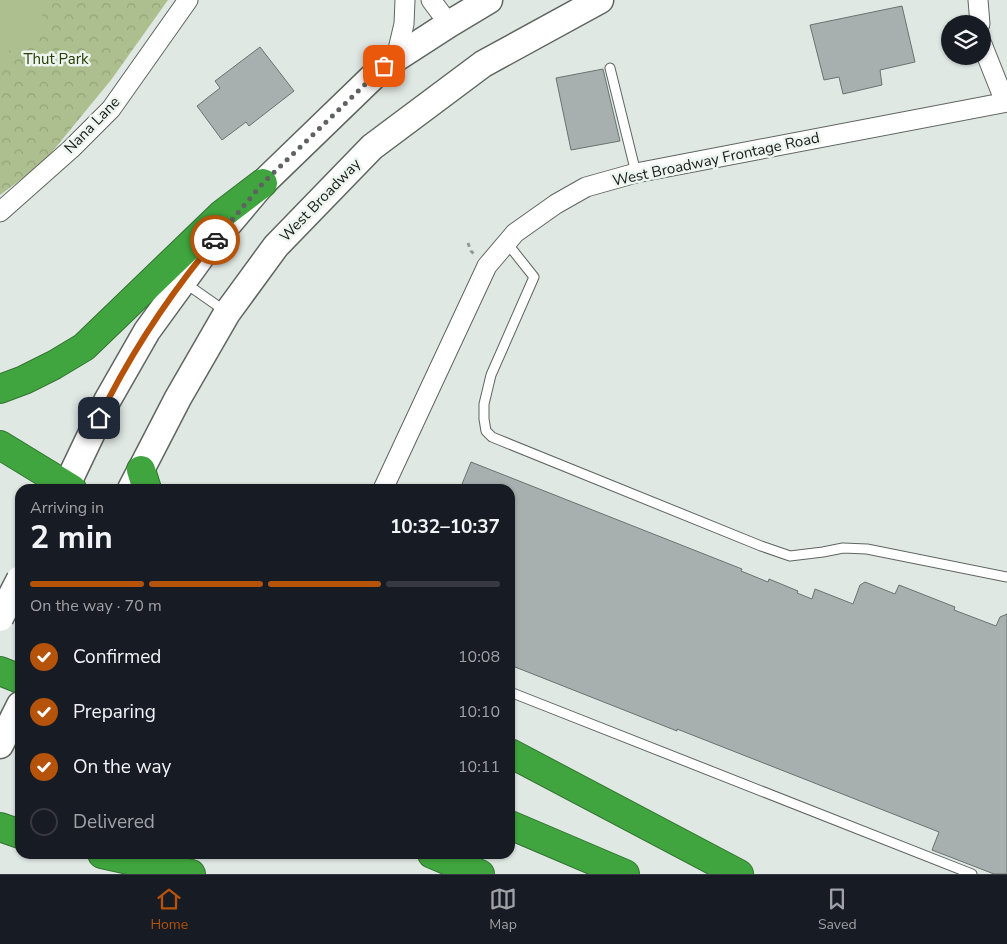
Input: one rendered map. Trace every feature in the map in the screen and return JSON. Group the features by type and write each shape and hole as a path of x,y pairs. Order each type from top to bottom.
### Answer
{"highway":[{"path":"0,389 24,380 54,365 84,347 221,215 263,183"},
{"path":"0,445 62,484"},
{"path":"0,609 15,616"},
{"path":"0,671 15,677"},
{"path":"515,756 739,874"},
{"path":"0,827 15,833"},
{"path":"515,828 625,874"},
{"path":"0,839 15,835"},
{"path":"124,859 191,874"},
{"path":"444,859 480,874"}],"street":[{"name":"Nana Lane","path":"0,212 71,149 111,109 188,0"},
{"path":"396,58 404,24 405,0"},
{"path":"430,0 449,24"},
{"path":"70,484 111,393 148,331 203,254 263,183 384,66 489,0"},
{"name":"West Broadway","path":"140,483 178,398 227,313 276,246 372,147 483,64 600,0"},
{"path":"978,0 979,15"},
{"path":"991,65 1006,99"},
{"name":"West Broadway Frontage Road","path":"385,484 487,266 515,234 553,206 586,188 636,173 1006,99"},
{"path":"0,618 15,589"},
{"path":"0,745 15,715"}],"lane":[{"path":"610,68 636,173"},
{"path":"507,242 534,278 491,375 484,404 484,419 486,431 492,437 790,556 843,548 867,549 1007,577"},
{"path":"183,282 227,313"},
{"path":"515,694 972,874"}],"green space":[{"name":"Thut Park","path":"0,0 168,0 111,80 43,163 0,195"},
{"path":"0,0 33,0 49,27 0,56"}],"building":[{"path":"902,6 915,62 880,70 882,85 843,94 839,77 824,80 810,25"},
{"path":"260,47 294,91 249,126 246,122 222,140 197,106 220,88 215,81"},
{"path":"603,69 620,141 571,150 556,78"},
{"path":"471,462 742,569 741,571 768,582 769,579 812,599 815,589 853,604 860,585 865,582 895,594 899,585 955,607 954,610 996,626 1000,617 1007,614 1007,874 994,874 932,850 939,832 515,667 515,484 462,484"}],"way so far":[{"path":"215,240 263,183 384,66"}],"route":[{"path":"99,418 148,331 215,240"}]}
